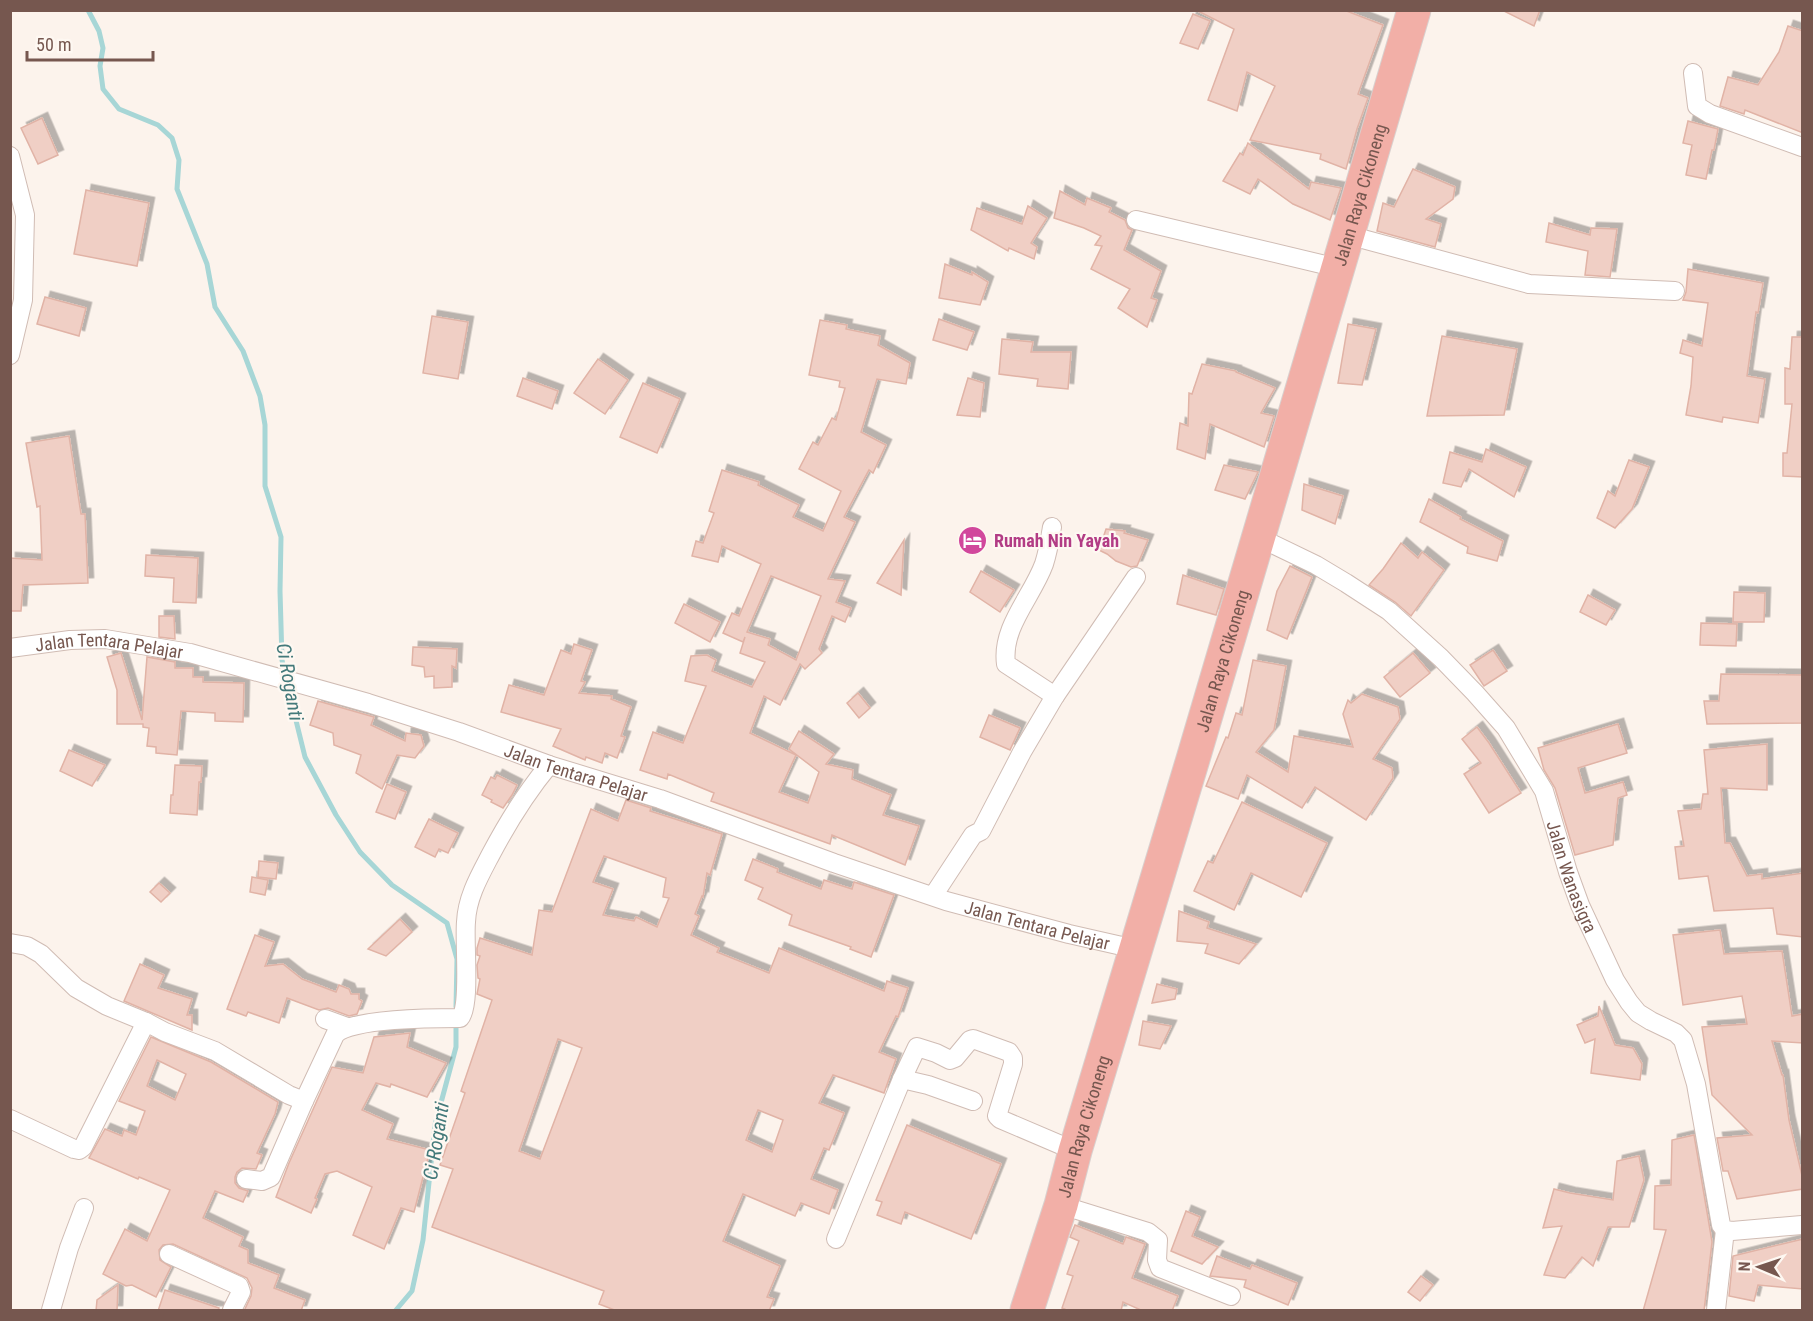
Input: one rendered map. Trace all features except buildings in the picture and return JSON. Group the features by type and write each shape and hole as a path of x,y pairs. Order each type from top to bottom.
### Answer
{"highway":[{"name":"Jalan Raya Cikoneng","path":"1027,1311 1061,1205 1075,1151 1194,759 1348,235 1411,11"}],"street":[{"path":"1693,73 1698,105 1701,109 1803,147"},
{"path":"10,156 25,215 23,300 10,355"},
{"path":"1137,220 1338,268"},
{"path":"1348,235 1529,284 1675,291"},
{"path":"1052,527 1044,564 1009,634 1005,655 1006,664 1055,696"},
{"name":"Jalan Wanasigra","path":"1258,537 1316,565 1389,612 1441,658 1506,728 1544,791 1580,905 1615,980 1638,1013 1677,1033 1683,1040 1696,1084 1719,1218 1725,1230"},
{"path":"933,896 973,835 981,831 1022,752 1055,696 1136,577"},
{"name":"Jalan Tentara Pelajar","path":"10,648 70,640 105,639 190,653 272,675 447,729 549,765 660,799 834,863 933,896 1069,934 1136,949"},
{"path":"246,1179 262,1181 271,1177 338,1031 347,1027 393,1021 454,1018 465,1011 465,941 468,903 513,813 549,765"},
{"path":"10,943 41,954 76,988 107,1006 215,1052 289,1095 304,1101"},
{"path":"325,1019 347,1027"},
{"path":"10,1119 79,1150 83,1147 146,1022"},
{"path":"836,1239 917,1047 950,1060 955,1058 970,1040 976,1038 1009,1052 1013,1058 997,1116 1075,1151"},
{"path":"902,1078 974,1101"},
{"path":"1061,1205 1148,1232 1158,1240 1157,1260 1160,1268 1231,1296"},
{"path":"51,1311 69,1248 84,1208"},
{"path":"1716,1311 1725,1230 1803,1225"},
{"path":"169,1254 239,1286 241,1292 232,1311"}],"waterway":[{"name":"Ci Roganti","path":"88,10 99,31 103,48 100,66 103,89 119,109 158,125 172,138 179,160 177,189 207,264 215,307 243,351 260,396 265,425 265,486 281,537 280,591 282,660 285,675"},
{"name":"Ci Roganti","path":"287,684 305,757 336,815 360,852 392,885 447,923 457,959 456,1007"},
{"name":"Ci Roganti","path":"396,1310 412,1291 423,1240 435,1125 456,1047 456,1022"}],"place":[{"name":"Rumah Nin Yayah","path":"973,540"}]}
